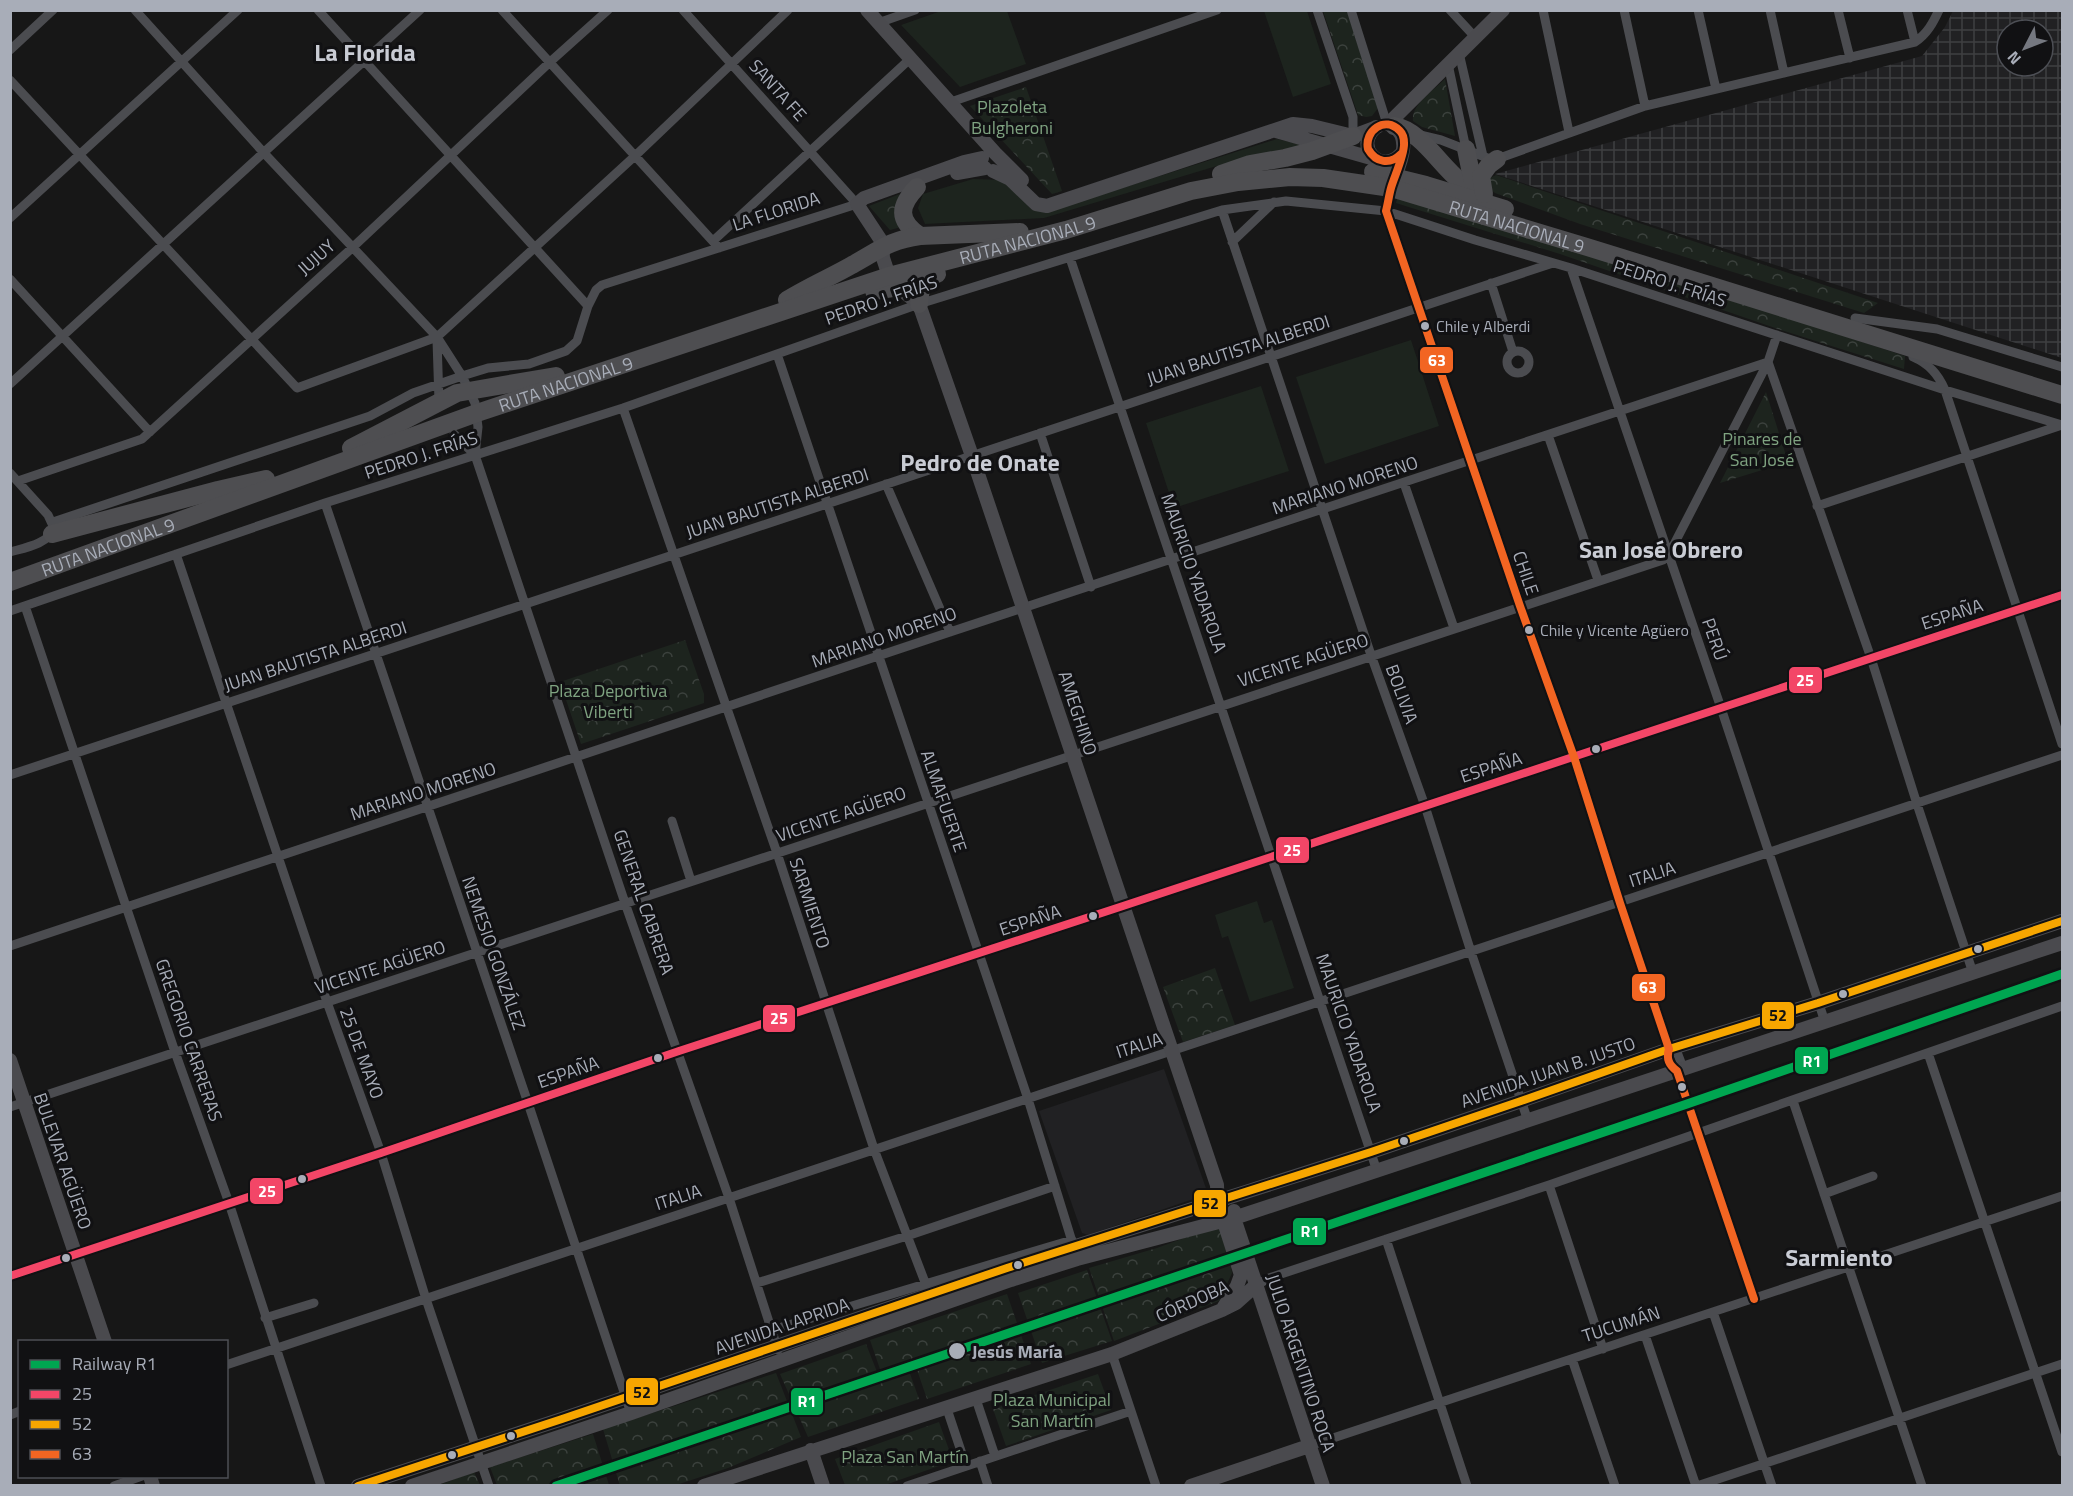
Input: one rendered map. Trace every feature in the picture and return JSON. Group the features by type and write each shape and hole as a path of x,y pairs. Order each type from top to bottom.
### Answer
{"highway":[{"path":"1395,129 1458,180 1516,213"},
{"path":"1221,174 1250,164 1285,158 1361,138"},
{"path":"1482,155 1472,178 1484,196"},
{"path":"1482,155 1489,165 1481,176 1480,184 1484,196"},
{"name":"RUTA NACIONAL 9","path":"1021,237 1171,185 1221,174 1304,166 1324,167 1516,213 2062,383"},
{"name":"RUTA NACIONAL 9","path":"559,381 816,302 891,276 926,254 1076,227 1211,186 1306,177 1358,182 1393,182 1544,233 2062,395"},
{"path":"917,187 908,197 902,209 905,222 920,236"},
{"path":"787,300 883,246 903,238 920,236 1021,237"},
{"path":"891,276 926,278 999,254 1021,237"},
{"name":"RUTA NACIONAL 9","path":"559,381 787,300 891,276"},
{"path":"919,304 921,288 926,278"},
{"path":"351,448 439,393 457,393 472,402 537,400 559,381"},
{"path":"372,452 453,434 472,402 559,381"},
{"name":"RUTA NACIONAL 9","path":"10,569 39,562 472,402"},
{"name":"RUTA NACIONAL 9","path":"10,582 372,452 472,402"},
{"path":"53,528 70,530 266,479"}],"main road":[{"path":"869,11 980,135 990,161 1042,198 1055,203 1293,124 1361,138 1395,129 1412,99 1503,10"},
{"path":"1393,182 1404,142 1395,129"},
{"path":"1276,131 1379,160 1391,161 1401,154"},
{"path":"1361,138 1372,156 1379,160"},
{"path":"857,204 866,204 990,161"},
{"name":"LA FLORIDA","path":"857,204 864,198 964,162 990,161"},
{"path":"857,204 880,237 891,276 919,304"},
{"name":"AMEGHINO","path":"919,304 1024,608 1222,1200 1233,1208 1229,1220"},
{"name":"AVENIDA JUAN B. JUSTO","path":"1222,1200 1371,1152 1669,1049 1818,1003 2062,921"},
{"path":"1222,1310 1238,1286 1241,1275 1229,1220 2062,943"},
{"name":"BULEVAR AGÜERO","path":"10,1060 105,1340"},
{"name":"AVENIDA LAPRIDA","path":"358,1485 1007,1268 1075,1249 1222,1200"},
{"name":"AVENIDA LAPRIDA","path":"1075,1249 1229,1220"},
{"name":"JULIO ARGENTINO ROCA","path":"1229,1220 1255,1286 1323,1485"},
{"name":"CÓRDOBA","path":"704,1485 1112,1354 1222,1310 1236,1303 1255,1286"},
{"name":"AVENIDA LAPRIDA","path":"412,1485 781,1361 930,1295"},
{"name":"TUCUMÁN","path":"1191,1485 1309,1446"},
{"path":"811,1450 823,1485"}],"street":[{"path":"10,50 53,10"},
{"path":"135,10 264,153 437,337 472,402 475,455"},
{"path":"10,218 238,10"},
{"path":"318,10 588,306 577,341 566,351 529,364 488,368 472,402"},
{"path":"10,384 420,10"},
{"path":"502,10 716,244 809,151 911,58"},
{"name":"JUJUY","path":"18,481 142,439 608,10"},
{"name":"SANTA FE","path":"683,10 857,204"},
{"path":"10,80 297,388 437,337 636,155 788,10"},
{"path":"878,23 915,10"},
{"path":"951,102 1217,10"},
{"path":"1317,10 1361,138"},
{"path":"1351,10 1382,104 1395,129 1431,137 1482,155 1569,132 1645,106 1915,42 1923,37 1939,10"},
{"path":"1450,10 1475,38"},
{"path":"1543,10 1569,132"},
{"path":"1624,10 1645,106"},
{"path":"1698,10 1716,89"},
{"path":"1770,10 1784,73"},
{"path":"1838,10 1850,58"},
{"path":"1907,10 1915,42"},
{"path":"1459,53 1482,155"},
{"path":"1448,64 1482,155"},
{"path":"1386,211 1393,182"},
{"path":"1232,242 1274,202"},
{"name":"PEDRO J. FRÍAS","path":"10,611 325,503 623,408 919,304 1222,210 1274,202 1307,202 1386,211 1571,268 1945,390 2062,425"},
{"name":"LA FLORIDA","path":"588,306 596,290 602,285 716,244 857,204"},
{"name":"BOLIVIA","path":"1222,210 1371,655 1425,806 1528,1121"},
{"name":"CHILE","path":"1386,211 1520,606 1574,757 1669,1049 1667,1056 1670,1066 1677,1071 1754,1299"},
{"name":"MAURICIO YADAROLA","path":"1070,258 1377,1171"},
{"name":"JUAN BAUTISTA ALBERDI","path":"10,775 1553,263"},
{"name":"PERÚ","path":"1571,268 1825,1022"},
{"path":"10,279 150,432"},
{"path":"1491,284 1513,352"},
{"path":"1856,318 1937,329 2062,367"},
{"path":"1868,334 1921,360 1938,376 1945,390 2062,744"},
{"path":"1668,556 1768,362 1777,335"},
{"path":"10,552 35,544 53,528 370,416 413,393 439,393 437,337"},
{"name":"ALMAFUERTE","path":"777,354 1028,1099 1075,1249"},
{"path":"1768,362 1871,658 1973,973"},
{"name":"MARIANO MORENO","path":"10,946 1768,362"},
{"name":"SARMIENTO","path":"623,408 777,853 874,1149 930,1295"},
{"path":"1817,506 2062,425"},
{"path":"1040,433 1091,587"},
{"path":"453,434 475,455"},
{"path":"1548,435 1598,580"},
{"name":"GENERAL CABRERA","path":"475,455 625,903 729,1198 781,1361"},
{"path":"10,473 48,515 53,528"},
{"path":"1404,483 1454,628"},
{"path":"885,484 950,632"},
{"name":"NEMESIO GONZÁLEZ","path":"325,503 631,1413"},
{"name":"25 DE MAYO","path":"176,554 327,1002 381,1153 426,1299 489,1485"},
{"name":"VICENTE AGÜERO","path":"10,1107 1668,556"},
{"name":"ESPAÑA","path":"10,1276 825,1002 978,954 2062,595"},
{"name":"GREGORIO CARRERAS","path":"25,606 175,1052 229,1203 321,1485"},
{"name":"ITALIA","path":"228,1364 2062,755"},
{"path":"672,821 691,881"},
{"name":"CÓRDOBA","path":"1255,1286 1269,1278 1793,1101 2062,1006"},
{"path":"1928,1053 2062,1452"},
{"path":"1793,1101 1922,1485"},
{"path":"1824,1194 1874,1176"},
{"path":"1548,1185 1603,1348"},
{"path":"757,1283 1055,1186"},
{"name":"TUCUMÁN","path":"1309,1446 2062,1196"},
{"path":"1386,1239 1467,1485"},
{"path":"772,1330 930,1295"},
{"path":"265,1317 314,1304"},
{"path":"1713,1312 1772,1485"},
{"path":"1645,1335 1696,1485 2062,1364"},
{"path":"1112,1354 1156,1485"},
{"path":"1572,1359 1615,1485"},
{"path":"976,1399 995,1456"},
{"path":"946,1409 966,1466"},
{"path":"907,1485 1131,1411"},
{"path":"980,1461 988,1485"},
{"path":"114,1485 136,1478"}],"shaded area":[{"path":"1953,11 2062,11 2062,358 1495,174 1922,56 1945,27"},
{"path":"1164,1069 1208,1194 1088,1235 1082,1233 1039,1111"}],"green space":[{"path":"941,11 1007,11 1026,64 960,87 901,25"},
{"path":"1264,11 1307,11 1331,84 1293,97"},
{"path":"1323,11 1347,11 1378,108 1372,116 1358,115"},
{"path":"1445,79 1455,136 1422,127 1413,121 1413,115 1419,103"},
{"name":"Plazoleta Bulgheroni","path":"1026,87 1062,191 1052,194 970,106"},
{"path":"1277,139 1311,147 1250,156 1044,218 925,224 918,208 923,194 973,179 1004,180 1031,209 1046,212"},
{"path":"1496,175 1878,303 1864,313 1580,224 1495,193 1489,188 1490,178"},
{"path":"900,194 901,227 890,230 869,206"},
{"path":"1398,195 1558,243 1905,356 1904,369 1778,329 1560,254 1396,203"},
{"path":"1411,340 1439,426 1325,464 1296,377"},
{"path":"1261,386 1289,471 1174,508 1146,423"},
{"name":"Pinares de San José","path":"1766,392 1788,462 1720,483"},
{"name":"Plaza Deportiva Viberti","path":"685,640 704,694 704,703 581,744 560,682"},
{"path":"1257,901 1264,923 1272,920 1294,988 1250,1002 1228,936 1222,938 1215,915"},
{"path":"1215,968 1235,1025 1183,1042 1163,987"},
{"path":"1220,1225 1232,1273 1219,1301 1114,1341 1089,1268 1157,1248"},
{"path":"1087,1270 1112,1341 1042,1363 1018,1293"},
{"path":"1007,1294 1031,1364 927,1399 914,1361 881,1372 870,1340"},
{"path":"866,1344 879,1377 908,1368 919,1399 808,1437 780,1374"},
{"path":"776,1373 801,1437 728,1468 676,1485 620,1486 603,1429"},
{"name":"Plaza Municipal San Martín","path":"1098,1374 1111,1410 1006,1446 993,1409"},
{"name":"Plaza San Martín","path":"939,1422 953,1461 885,1485 845,1485 835,1459"},
{"path":"593,1434 609,1485 497,1485 490,1467"},
{"path":"474,1472 480,1485 436,1486"}],"rail line":[{"name":"R1","path":"556,1486 1687,1104 2062,974"}],"transit line":[{"name":"63","path":"1401,154 1388,161 1379,160 1371,154 1368,142 1372,131 1382,125 1394,126 1403,137 1403,153 1386,211 1520,606 1574,757 1669,1049 1669,1062 1677,1071 1754,1299"},
{"name":"25","path":"10,1276 679,1051 2062,595"},
{"name":"52","path":"358,1486 1007,1268 1371,1152 1669,1049 1818,1003 2062,921"}],"place":[{"name":"Chile y Alberdi","path":"1425,326"},
{"name":"Chile y Vicente Agüero","path":"1529,630"},
{"name":"Jesús María","path":"957,1351"}],"district":[{"name":"La Florida","path":"365,52"},
{"name":"Pedro de Onate","path":"980,462"},
{"name":"San José Obrero","path":"1661,549"},
{"name":"Sarmiento","path":"1839,1257"}]}
